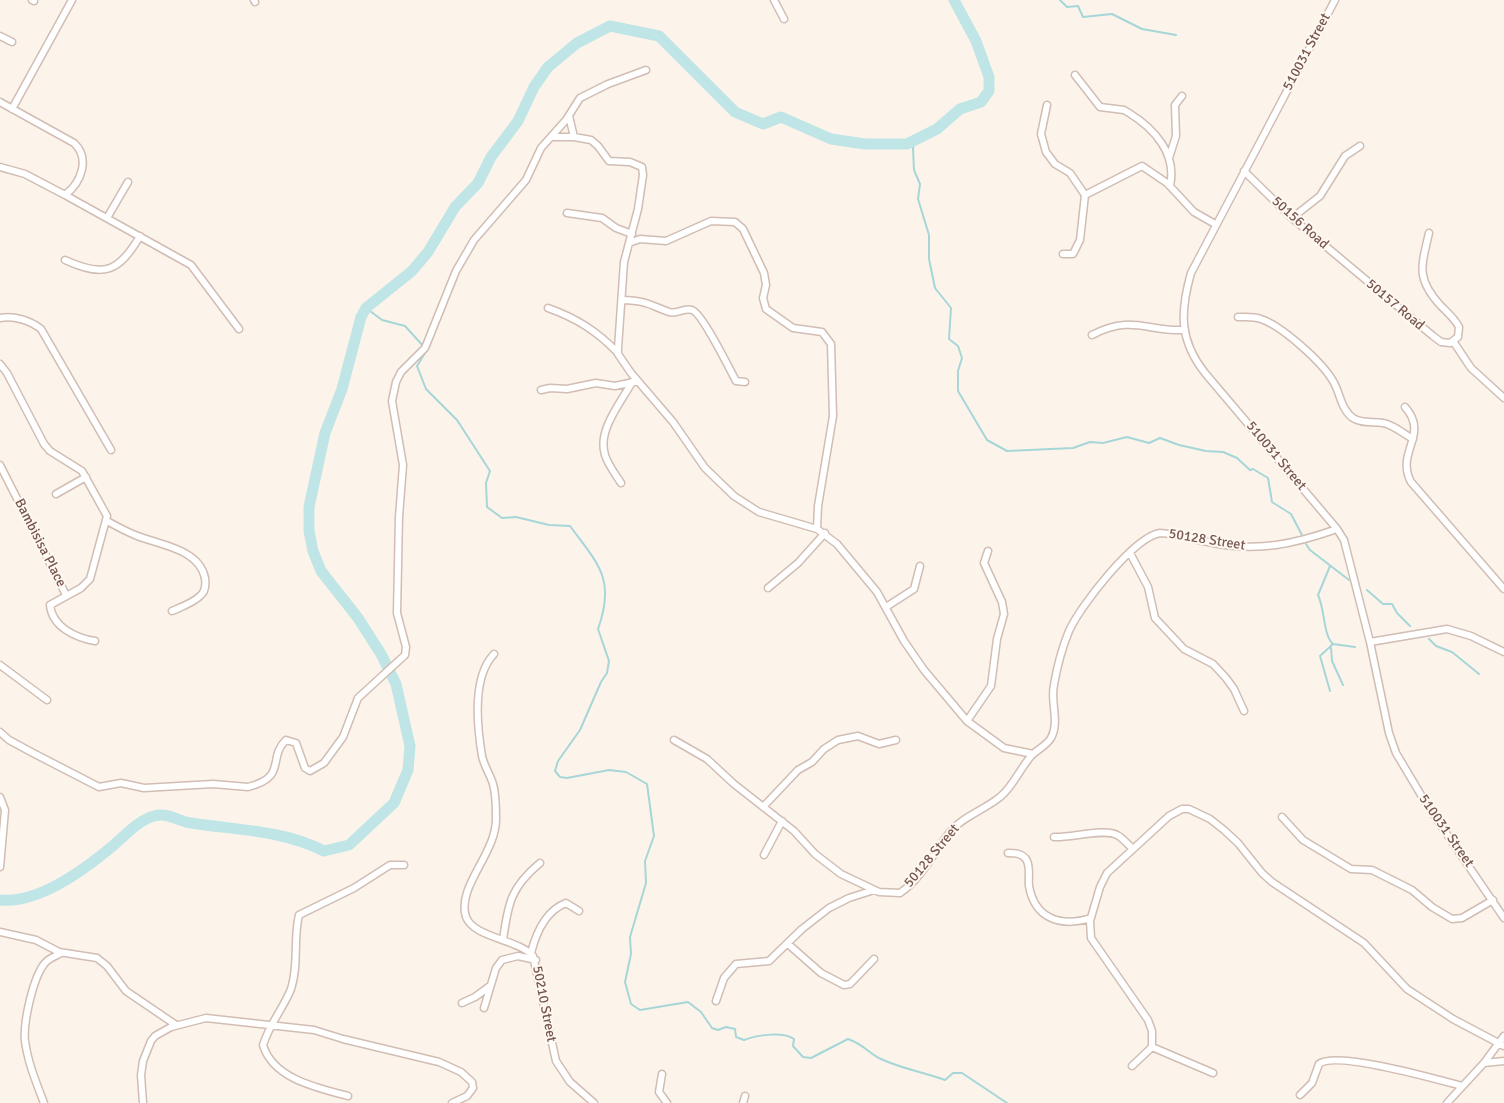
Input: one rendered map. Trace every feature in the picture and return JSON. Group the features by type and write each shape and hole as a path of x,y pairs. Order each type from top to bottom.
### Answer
{"street":[{"path":"12,109 72,0"},
{"path":"774,0 784,19"},
{"name":"510031 Street","path":"1335,0 1215,224 1191,273 1185,294 1184,330 1190,351 1197,363 1337,529 1344,540 1370,642 1389,732 1396,753 1427,804 1504,918"},
{"path":"0,36 12,42"},
{"path":"0,732 9,740 32,753 99,787 121,783 144,788 213,784 248,787 258,784 273,774 281,744 286,740 296,744 305,768 310,771 324,763 342,737 358,698 404,656 406,647 397,612 398,517 403,465 392,401 396,382 401,372 425,348 456,270 466,252 474,240 526,180 541,148 569,116 575,104 586,94 646,70"},
{"path":"1075,75 1100,107 1124,110 1148,127 1159,139 1169,158"},
{"path":"1170,186 1169,158 1176,136 1174,107 1182,96"},
{"path":"0,102 68,140 80,150 84,158 83,166 74,186 65,195"},
{"path":"1047,105 1041,134 1046,152 1054,164 1070,172 1085,195 1078,246 1073,254 1063,254"},
{"path":"569,116 574,137"},
{"path":"551,137 574,137 595,143 609,161 630,162 642,167 643,175 638,209 624,262 618,354"},
{"path":"1292,218 1320,196 1345,156 1360,146"},
{"path":"1085,195 1142,166 1170,186 1190,208 1215,224"},
{"path":"0,167 25,174 191,265 239,330"},
{"name":"50156 Road","path":"1244,171 1292,218 1358,274"},
{"path":"107,218 128,182"},
{"path":"567,213 602,218 616,228 632,234"},
{"path":"629,243 640,239 666,241 712,221 734,222 743,229 764,273 766,284 763,298 768,311 793,328 818,331 829,340 833,416 818,506 817,530"},
{"path":"1429,233 1422,266 1422,279 1431,294 1459,327 1458,337 1453,342 1471,368 1504,398"},
{"path":"65,260 91,271 118,264 126,259 140,236"},
{"name":"50157 Road","path":"1358,274 1433,336 1446,343 1453,342"},
{"path":"622,300 647,302 672,313 689,309 696,312 704,322 736,381 745,382"},
{"path":"548,308 569,315 592,328 618,354 635,382 673,422 705,468 734,496 759,512 825,533 869,582 918,662 967,721 1004,748 1033,754"},
{"path":"1238,317 1253,317 1265,321 1300,347 1330,376 1338,389 1344,406 1352,417 1362,421 1388,424 1413,440"},
{"path":"0,318 24,320 41,329 111,450"},
{"path":"1092,335 1108,327 1126,324 1184,330"},
{"path":"0,364 7,373 47,448 78,467 104,507 107,521 90,579 84,586 51,603 51,611 59,624 77,636 95,641"},
{"path":"541,390 567,389 596,383 615,386 635,382"},
{"path":"621,483 605,456 604,438 611,419 635,382"},
{"path":"1405,407 1415,420 1416,430 1406,459 1408,476 1418,492 1504,589"},
{"name":"Bambisisa Place","path":"0,465 66,595"},
{"path":"56,494 86,477"},
{"path":"107,521 136,536 186,554 200,568 206,581 203,594 172,611"},
{"name":"50128 Street","path":"674,740 707,759 763,807 782,820 824,862 841,874 874,890 895,894 906,889 925,869 958,823 983,810 1002,796 1033,754 1045,745 1053,733 1053,688 1070,630 1093,594 1145,539 1160,533 1229,546 1260,548 1300,542 1337,529"},
{"path":"768,588 798,563 825,533"},
{"path":"967,721 991,686 997,639 1004,614 1002,602 984,563 988,551"},
{"path":"1130,553 1148,587 1155,618 1184,649 1213,664 1234,689 1244,711"},
{"path":"886,607 914,589 920,566"},
{"path":"1370,642 1447,629 1471,636 1504,652"},
{"name":"50210 Street","path":"494,654 485,663 481,674 478,700 482,756 493,784 496,820 495,835 484,860 468,887 466,915 474,928 531,953 536,960 556,1061 570,1082 594,1103"},
{"path":"0,665 47,700"},
{"path":"763,807 798,770 812,762 830,744 853,736 879,744 896,740"},
{"path":"0,797 5,810 0,867"},
{"path":"1132,1066 1152,1047 1152,1031 1148,1020 1091,938 1091,918 1103,878 1132,848 1175,812 1182,809 1198,812 1232,837 1272,882 1364,943 1407,989 1453,1019 1501,1045"},
{"path":"1282,817 1304,840 1351,869 1372,870 1412,890 1432,908 1452,919 1462,918 1493,900"},
{"path":"764,855 782,820"},
{"path":"1054,838 1090,833 1114,834 1132,848"},
{"path":"1008,853 1019,854 1026,859 1029,867 1031,892 1039,906 1050,918 1063,922 1091,918"},
{"path":"503,940 506,916 515,888 520,880 540,863"},
{"path":"348,1096 310,1086 284,1071 265,1049 264,1045 270,1024 290,989 295,972 300,915 354,888 390,865 404,864"},
{"path":"716,1001 724,978 730,968 742,963 769,961 802,930 835,905 874,890"},
{"path":"531,953 536,933 544,921 559,906 566,903 579,911"},
{"path":"0,932 36,940 61,953 89,956 102,960 126,991 176,1025"},
{"path":"788,944 821,974 844,985 850,984 874,959"},
{"path":"44,1103 30,1066 24,1038 30,1001 40,972 47,961 61,953"},
{"path":"484,1008 496,968 502,960 518,956 536,960"},
{"path":"462,1003 475,997 491,985"},
{"path":"143,1103 140,1075 148,1049 155,1036 176,1025 213,1018 314,1030 450,1066 470,1079 473,1088 467,1096 452,1103"},
{"path":"1447,1103 1501,1045 1504,1036"},
{"path":"1152,1047 1213,1073"},
{"path":"1300,1095 1312,1083 1319,1064 1327,1060 1371,1064 1462,1086"},
{"path":"1484,1063 1504,1061"},
{"path":"662,1074 659,1092 667,1103"}],"waterway":[{"path":"0,900 15,900 30,896 46,891 61,883 114,845 138,824 154,816 163,815 191,823 276,835 308,844 324,851 349,845 394,803 408,770 410,746 396,684 381,654 358,618 321,571 313,551 309,531 309,507 325,433 342,389 361,317 366,308 412,271 428,252 455,207 478,183 491,157 518,121 534,87 548,67 577,43 610,26 659,36 735,112 763,124 781,117 831,139 865,144 907,144 937,129 960,109 981,102 989,91 989,77 976,41 954,0"},
{"path":"1060,0 1067,7 1078,6 1083,17 1112,14 1142,29 1176,35"},
{"path":"916,138 913,148 914,170 920,184 918,199 929,235 929,259 935,288 951,308 949,339 958,346 962,358 958,371 958,391 987,440 1007,451 1073,448 1090,442 1103,443 1127,437 1149,443 1160,438 1179,445 1206,451 1223,452 1237,458 1250,470 1253,469 1268,478 1272,502 1291,514 1303,537"},
{"path":"366,308 382,320 405,326 425,348 425,353 417,366 426,389 457,420 490,471 486,483 487,507 502,518 516,517 549,525 570,526 589,551 601,573 605,597 598,629 609,661 607,673 601,682 580,730 558,761 555,771 560,777 567,778 609,770 626,772 647,784 654,836 645,861 646,883 630,937 631,954 625,982 631,1004 640,1010 688,1002 701,1012 712,1028 718,1030 726,1027 735,1029 736,1037 744,1040 777,1034 783,1035 794,1039 793,1046 803,1057 811,1058 848,1039 859,1044 877,1057 945,1080 953,1073 962,1073 1007,1103"},
{"path":"1306,544 1310,550 1349,580"},
{"path":"1330,566 1318,595 1327,635 1333,644 1355,647"},
{"path":"1367,590 1383,604 1392,604 1397,613 1410,626"},
{"path":"1429,639 1436,646 1452,652 1479,674"},
{"path":"1330,691 1320,656 1333,644"},
{"path":"1331,648 1332,661 1343,685"}]}
